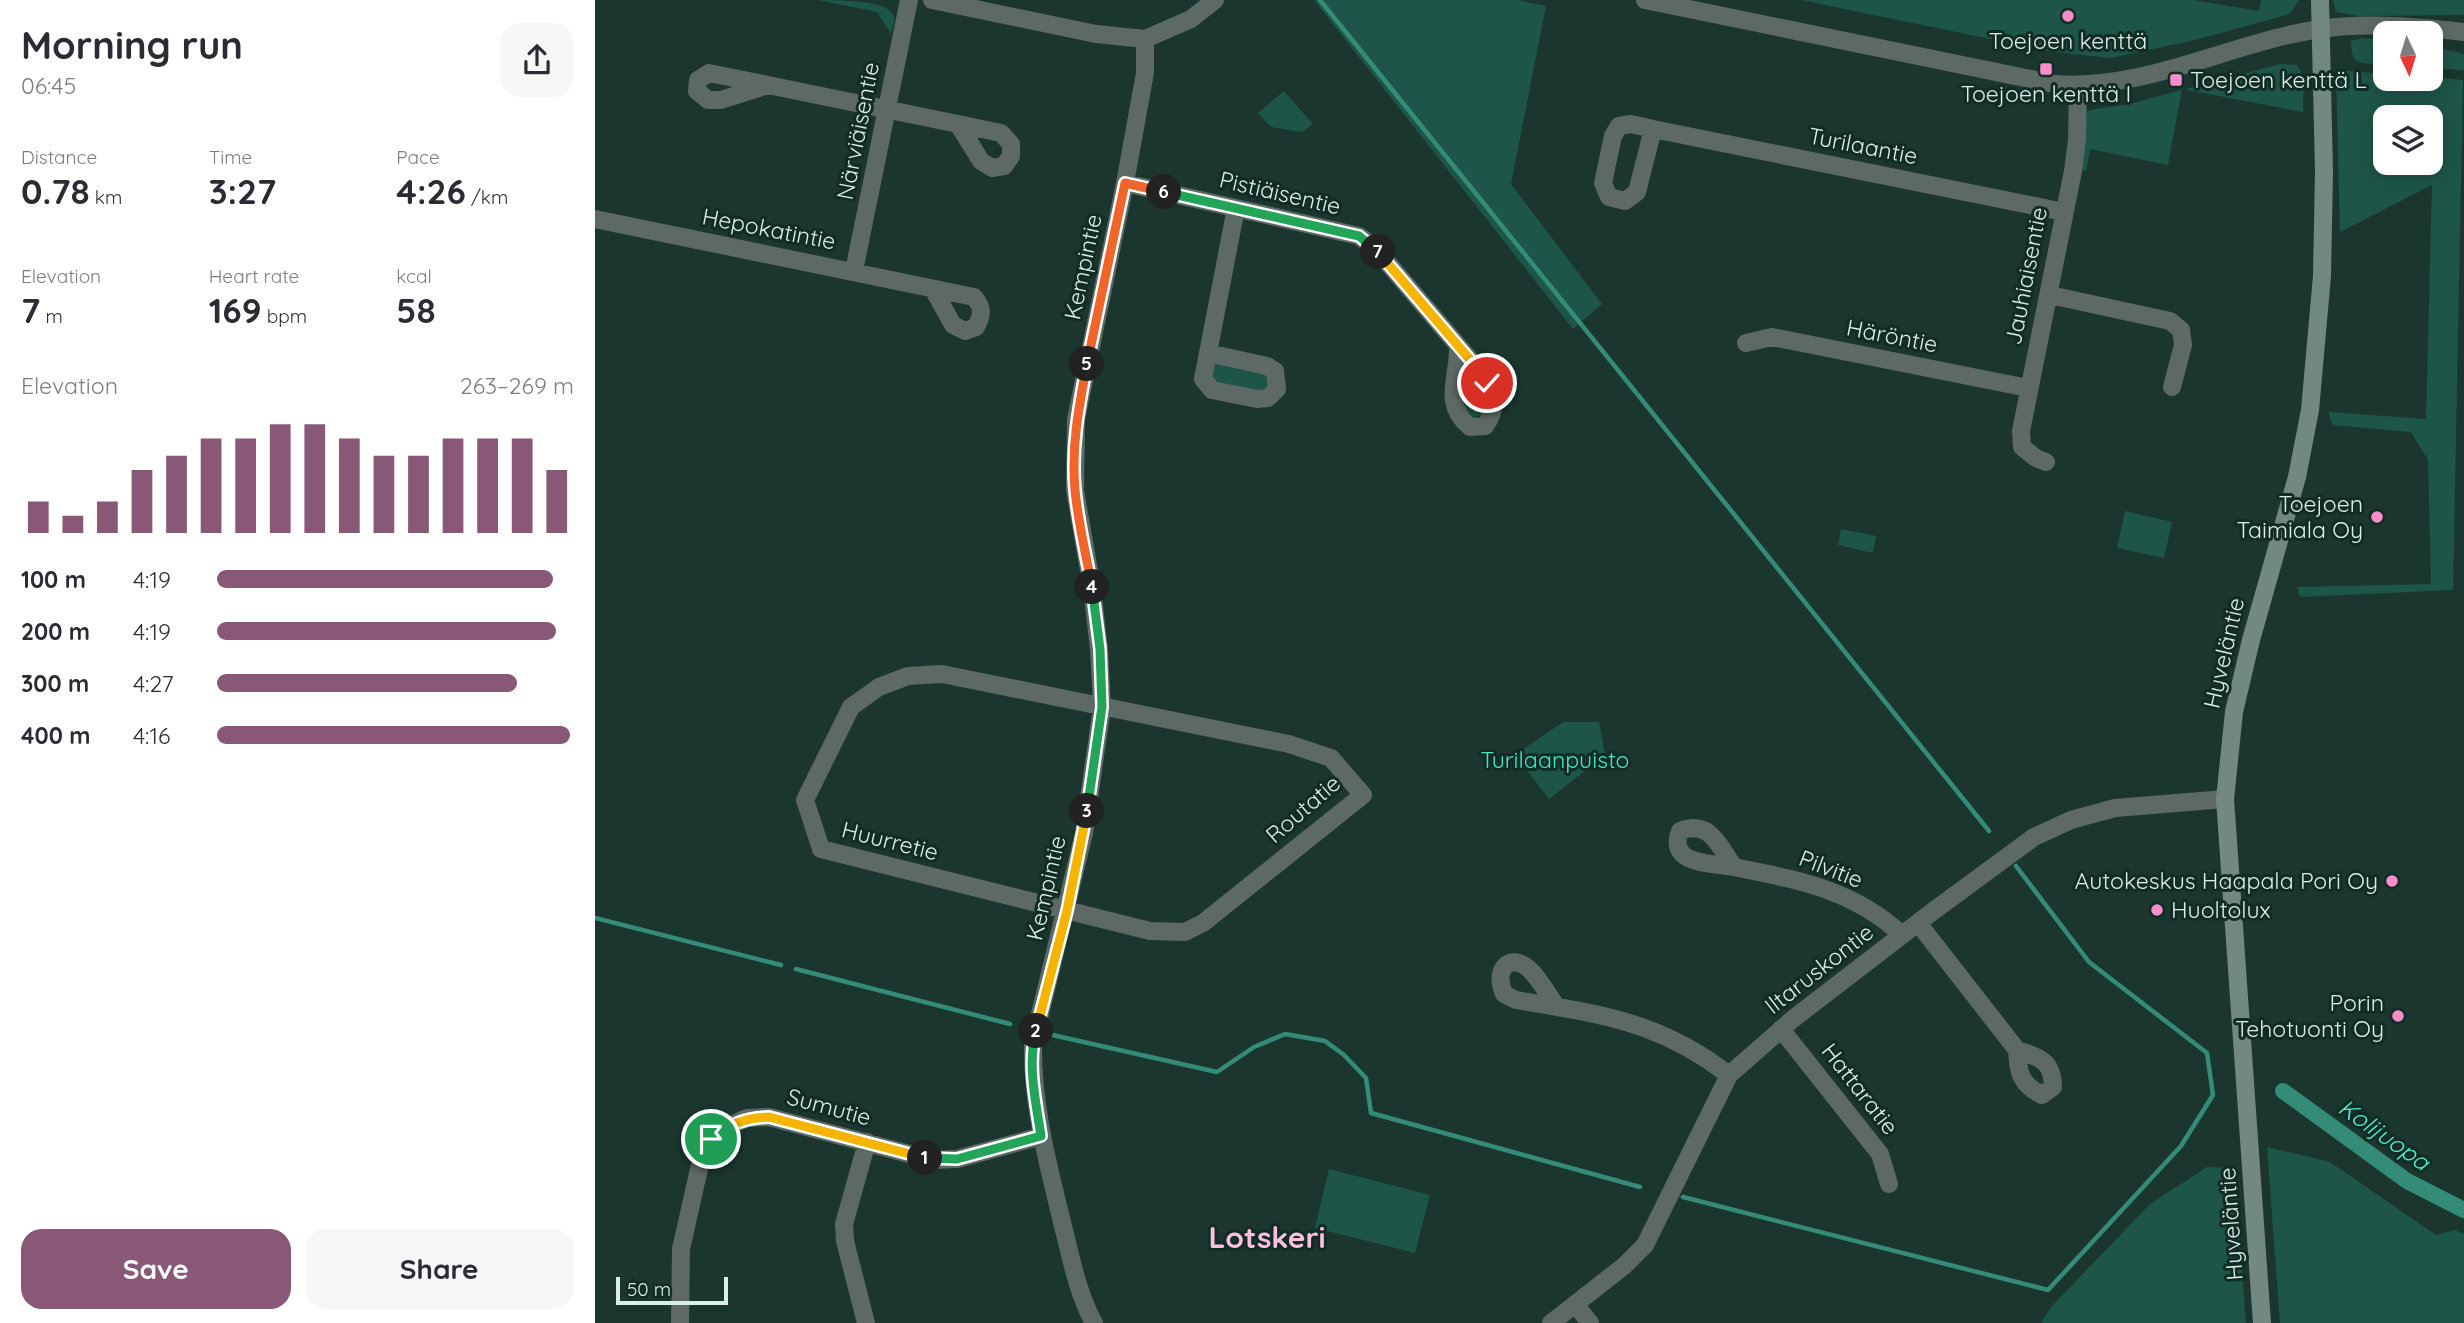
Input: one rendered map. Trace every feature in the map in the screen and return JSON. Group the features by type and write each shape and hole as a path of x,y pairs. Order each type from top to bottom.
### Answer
{"street":[{"name":"Närviäisentie","path":"855,271 908,0"},
{"path":"932,0 1096,34 1145,39 1191,19 1215,0"},
{"path":"1645,0 2041,81 2078,86 2130,79 2320,29 2381,27 2464,32"},
{"name":"Hyveläntie","path":"2262,1323 2225,799 2234,712 2251,640 2297,477 2310,410 2321,289 2323,211 2324,89 2320,0"},
{"name":"Kempintie","path":"1094,1323 1080,1292 1041,1136 1033,1075 1033,1043 1084,833 1102,707 1100,649 1075,490 1074,450 1076,419 1145,72 1145,39"},
{"path":"768,85 958,124"},
{"name":"Jauhiaisentie","path":"2046,462 2022,447 2021,431 2028,388 2050,295 2077,139 2078,86"},
{"name":"Turilaantie","path":"1653,128 2064,212"},
{"name":"Pistiäisentie","path":"1125,183 1359,236 1375,248 1458,349"},
{"path":"1208,353 1236,208"},
{"name":"Hepokatintie","path":"595,219 933,289"},
{"path":"2050,295 2170,321 2181,330 2183,345 2172,387"},
{"name":"Häröntie","path":"1746,343 1772,337 2028,388"},
{"name":"Huurretie","path":"1067,911 821,849 805,800 851,707 879,687 908,676 942,674 1102,707"},
{"name":"Routatie","path":"1067,911 1150,931 1185,932 1203,923 1363,795 1331,758 1289,744 1102,707"},
{"name":"Iltaruskontie","path":"1551,1323 1624,1266 1645,1245 1729,1075 1781,1028 2034,837 2071,820 2115,808 2225,799"},
{"name":"Pilvitie","path":"1734,867 1803,881 1840,894 1888,922 1902,935"},
{"path":"1918,923 2017,1050"},
{"path":"1557,1007 1592,1013 1652,1030 1669,1037 1729,1075"},
{"name":"Hattaratie","path":"1781,1028 1880,1154 1889,1184"},
{"name":"Sumutie","path":"680,1323 681,1249 701,1160 711,1139 726,1127 747,1118 769,1117 932,1160 957,1159 1041,1136"},
{"path":"866,1323 845,1241 844,1224 867,1142"},
{"path":"1576,1304 1590,1323"}],"green space":[{"path":"818,0 862,2 884,7 891,11 894,17 891,34 877,12"},
{"path":"1314,0 1517,0 1546,6 1511,184 1602,304 1573,329"},
{"path":"1801,0 2194,0 2259,11 2261,0 2299,0 2290,14 2195,40 2111,58 2054,52"},
{"path":"2333,0 2464,0 2464,15 2358,16 2336,12"},
{"path":"2373,39 2373,63 2356,60 2351,41"},
{"path":"2443,49 2464,54 2464,70 2443,69"},
{"path":"2280,64 2297,65 2304,77 2303,112 2184,89"},
{"path":"2336,70 2373,73 2373,91 2443,91 2443,78 2463,80 2453,590 2300,597 2297,587 2431,584 2428,460 2411,432 2333,425 2328,412 2426,419 2432,185 2340,232"},
{"path":"2182,90 2168,165 2090,149 2086,171 2081,170 2087,112"},
{"path":"1284,91 1313,124 1302,132 1271,127 1258,113"},
{"path":"1221,363 1262,372 1268,376 1270,384 1266,390 1253,392 1217,383 1211,380 1213,365"},
{"path":"1466,367 1483,395 1483,415 1474,417 1464,412 1460,396"},
{"path":"2125,511 2172,522 2164,558 2117,548"},
{"path":"1841,529 1876,536 1873,553 1838,545"},
{"name":"Turilaanpuisto","path":"1563,722 1599,722 1605,755 1549,799 1515,755"},
{"path":"2267,1147 2330,1162 2436,1235 2455,1230 2464,1234 2464,1323 2280,1323"},
{"path":"2207,1167 2234,1168 2246,1323 2041,1323 2051,1307 2150,1204"},
{"path":"1329,1169 1430,1195 1415,1253 1315,1228"}],"waterway":[{"path":"1320,0 1989,831"},
{"path":"1683,1197 2048,1290 2181,1146 2213,1095 2207,1053 2089,962 2016,866"},
{"path":"595,918 781,965"},
{"path":"796,969 1010,1024"},
{"path":"1048,1034 1217,1072 1254,1047 1285,1034 1325,1041 1344,1055 1366,1078 1371,1113 1640,1187"},
{"name":"Kolijuopa","path":"2283,1091 2407,1181 2464,1210"}],"place":[{"name":"Toejoen kenttä","path":"2068,16"},
{"name":"Toejoen kenttä I","path":"2046,69"},
{"name":"Toejoen kenttä L","path":"2176,80"},
{"name":"Toejoen Taimiala Oy","path":"2377,517"},
{"name":"Autokeskus Haapala Pori Oy","path":"2392,881"},
{"name":"Huoltolux","path":"2157,910"},
{"name":"Porin Tehotuonti Oy","path":"2398,1016"}],"district":[{"name":"Lotskeri","path":"1267,1238"}],"route":[{"path":"711,1139 726,1127 747,1118 769,1117 932,1160 957,1159 1041,1136 1033,1075 1033,1043 1084,833 1102,707 1100,649 1075,490 1076,419 1125,183 1359,236 1375,248 1487,383"}]}
